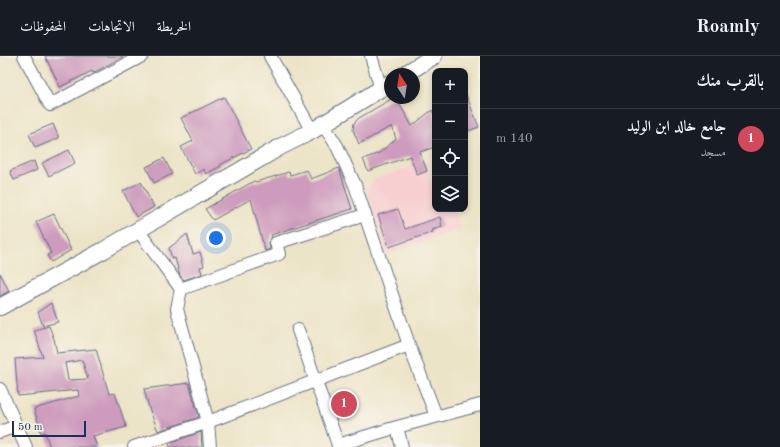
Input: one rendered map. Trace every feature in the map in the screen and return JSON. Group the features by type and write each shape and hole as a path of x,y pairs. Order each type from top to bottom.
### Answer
{"main road":[{"path":"415,68 434,56"},
{"path":"0,307 104,250 282,146 318,127 384,87"},
{"path":"0,318 278,158 318,127"}],"street":[{"path":"24,56 50,105 142,56"},
{"path":"270,56 318,127 337,146 355,185 409,345 436,416"},
{"path":"371,56 384,82"},
{"path":"181,289 279,254 276,243 365,215"},
{"path":"143,237 181,289 177,309 208,422 210,447"},
{"path":"298,330 316,381 335,446 480,404"},
{"path":"134,447 208,422 409,345"},
{"path":"0,389 26,447"},
{"path":"0,432 16,426"},
{"path":"397,427 402,447"}],"shaded area":[{"path":"425,162 432,184 432,212 455,212 461,229 387,255 367,195 368,186 375,179"}],"building":[{"path":"45,56 124,56 93,73 92,71 60,87"},
{"path":"224,97 251,149 206,174 204,169 195,174 181,147 193,141 181,118"},
{"path":"468,100 479,127 468,131"},
{"path":"384,103 399,104 412,126 432,110 432,148 420,152 427,171 417,175 410,156 368,171 363,159 379,153 396,139 392,126 359,144 353,130 354,123 359,118"},
{"path":"53,124 59,138 35,148 29,134"},
{"path":"69,150 75,163 49,176 42,163"},
{"path":"164,158 172,174 154,183 146,167"},
{"path":"34,161 37,170 14,180 10,171"},
{"path":"339,168 352,209 271,235 272,237 269,242 270,249 265,251 251,199 213,220 205,209 254,181 256,182 289,172 290,175 307,170 311,179"},
{"path":"141,182 154,207 136,217 123,191"},
{"path":"398,209 405,229 440,217 442,227 432,230 433,232 389,247 378,215"},
{"path":"54,214 71,250 51,262 47,255 51,253 36,222"},
{"path":"187,234 193,254 200,252 204,266 200,267 202,274 184,280 180,276 175,258 172,259 169,248"},
{"path":"0,273 9,291 0,296"},
{"path":"51,303 58,322 43,326 38,312"},
{"path":"49,326 57,353 96,349 109,394 115,393 126,427 93,436 97,447 50,447 45,432 41,433 34,409 79,396 78,390 18,396 15,359 43,357 34,330","holes":["82,360 88,379 68,380 65,363"]},
{"path":"189,383 199,417 158,431 149,408 144,389"},
{"path":"201,432 202,447 170,447 169,443"}],"place":[{"name":"جامع خالد ابن الوليد","path":"344,404"}]}
